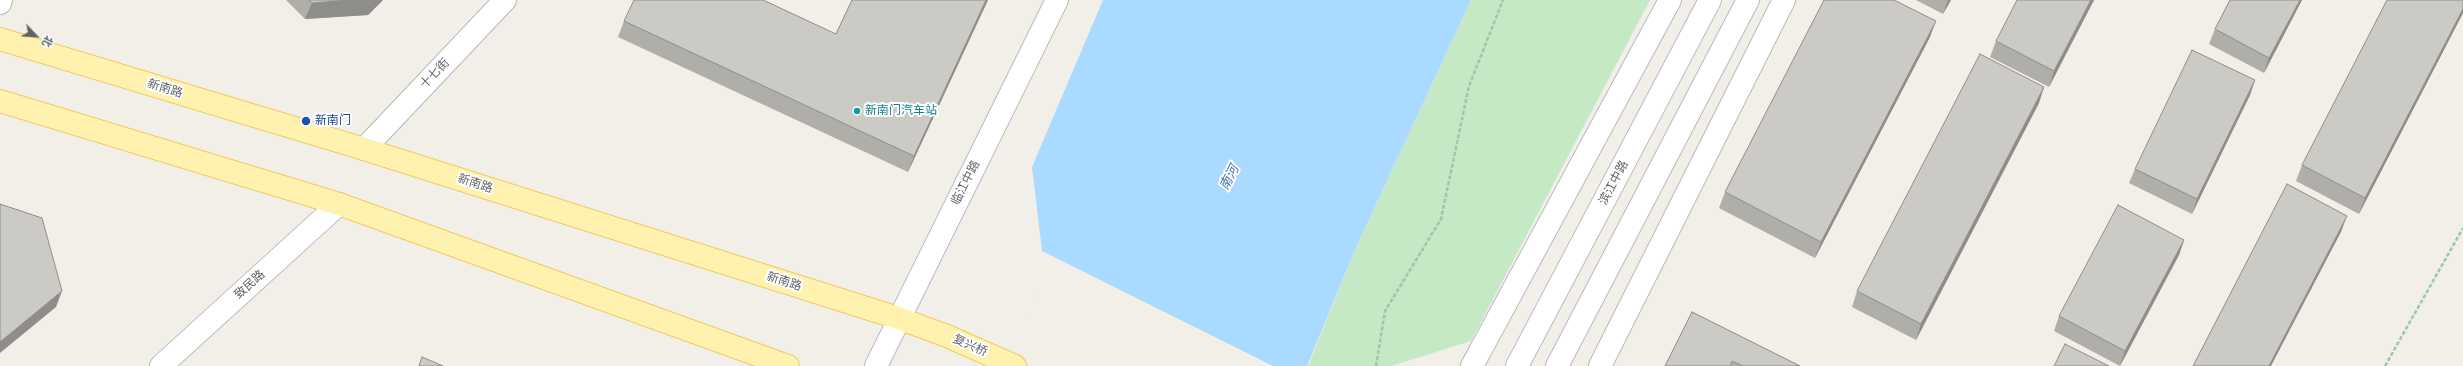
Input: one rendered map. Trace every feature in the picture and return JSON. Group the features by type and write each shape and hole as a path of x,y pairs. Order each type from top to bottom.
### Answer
{"main road":[{"name":"十七街","path":"364,149 505,0"},
{"name":"临江中路","path":"876,366 898,318 1057,0"},
{"path":"1472,366 1670,0"},
{"name":"滨江中路","path":"1517,366 1710,0"},
{"path":"1557,366 1748,0"},
{"path":"1600,366 1784,0"},
{"name":"新南路","path":"0,38 364,149 898,318 947,336"},
{"path":"0,101 339,204 788,366"},
{"name":"致民路","path":"161,366 339,204"},
{"name":"复兴桥","path":"947,336 1015,366"}],"path":[{"path":"1376,366 1385,311 1441,219 1469,86 1503,0"},
{"path":"2385,366 2463,228"}],"green space":[{"path":"1471,0 1650,0 1471,341 1391,366 1308,366 1358,243"}],"water":[{"name":"南河","path":"1103,0 1471,0 1358,243 1307,366 1007,366 1046,284 1032,167"}],"pier":[{"path":"1040,250 1273,366 1005,366 1043,283"}],"building":[{"path":"309,0 349,0 312,3"},
{"name":"新南门汽车站","path":"634,0 763,0 836,34 852,0 986,0 914,156 624,21"},
{"path":"1824,0 1894,0 1936,21 1821,242 1725,192"},
{"path":"2017,0 2091,0 2054,71 1996,41"},
{"path":"2230,0 2300,0 2269,58 2215,29"},
{"path":"2387,0 2463,0 2463,9 2365,198 2302,165"},
{"path":"2192,50 2255,80 2197,199 2135,169"},
{"path":"1980,54 2044,87 1921,324 1857,291"},
{"path":"2287,184 2347,216 2269,366 2193,366"},
{"path":"0,204 42,218 62,291 0,342"},
{"path":"2118,205 2184,240 2125,351 2059,316"},
{"path":"1692,312 1800,366 1743,366 1732,361 1730,366 1665,366"},
{"path":"2065,344 2109,366 2054,366"},
{"path":"422,357 443,366 419,366"}],"place":[{"name":"新南门汽车站","path":"857,111"},
{"name":"新南门","path":"306,121"}]}
